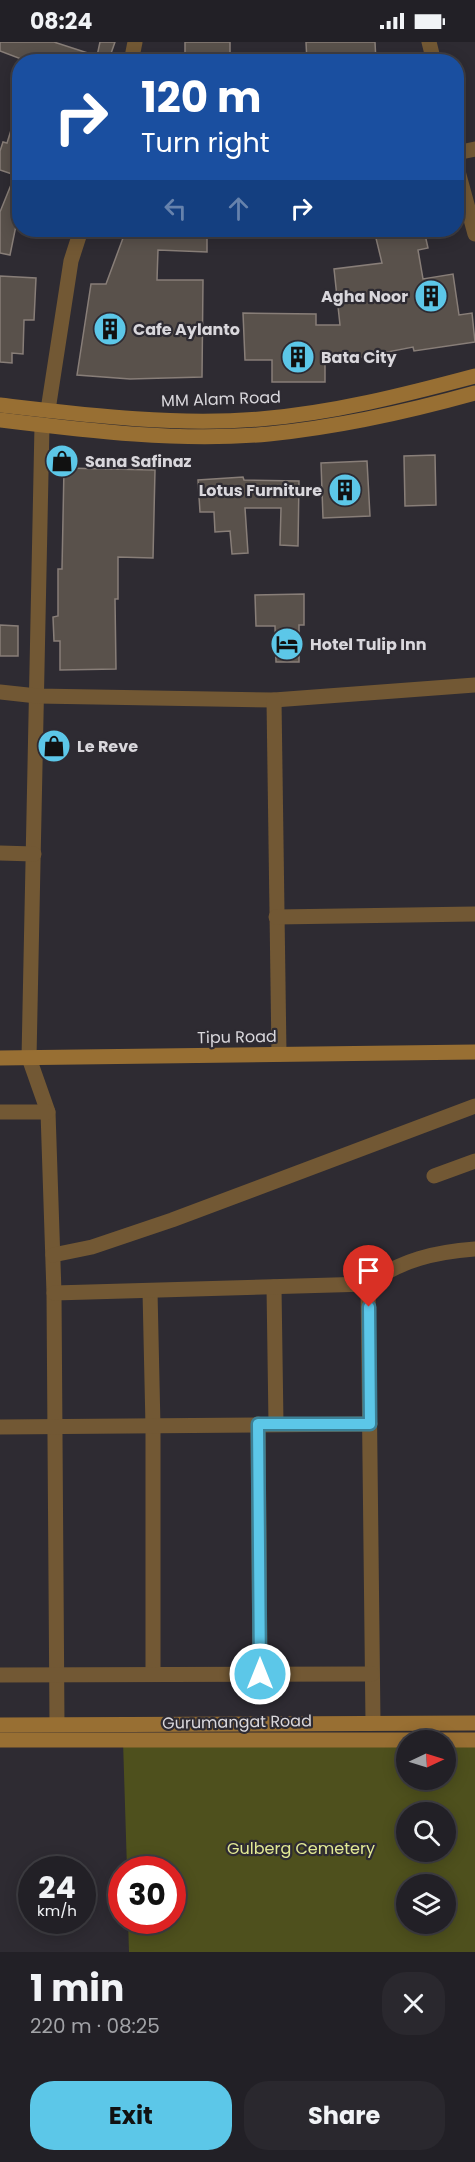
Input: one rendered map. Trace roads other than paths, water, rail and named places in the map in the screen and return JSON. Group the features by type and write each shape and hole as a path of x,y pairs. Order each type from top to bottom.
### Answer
{"street":[{"path":"464,193 475,234"},
{"path":"48,410 71,261 79,237"},
{"name":"MM Alam Road","path":"0,405 149,420 260,419 379,402 475,376"},
{"path":"0,420 156,436 267,434 385,417 475,393"},
{"path":"42,425 38,696 29,966 29,1058 48,1112 54,1293 57,1724"},
{"path":"0,692 38,696 274,700 475,685"},
{"path":"274,700 279,1054"},
{"path":"0,853 34,854"},
{"path":"276,917 475,914"},
{"name":"Tipu Road","path":"0,1058 475,1052"},
{"path":"53,1256 92,1247 172,1220 475,1106"},
{"path":"0,1112 48,1112"},
{"path":"434,1176 475,1161"},
{"path":"54,1293 368,1284 389,1269 419,1257 475,1249"},
{"path":"368,1284 373,1723"},
{"path":"274,1287 276,1424"},
{"path":"150,1291 153,1427 153,1674"},
{"path":"258,1424 260,1674"},
{"path":"0,1427 370,1424"},
{"path":"0,1675 372,1674"},
{"name":"Gurumangat Road","path":"0,1725 475,1723"},
{"name":"Gurumangat Road","path":"0,1740 475,1740"}],"place":[{"name":"Agha Noor","path":"431,296"},
{"name":"Cafe Aylanto","path":"110,329"},
{"name":"Bata City","path":"298,357"},
{"name":"Sana Safinaz","path":"62,461"},
{"name":"Lotus Furniture","path":"345,490"},
{"name":"Hotel Tulip Inn","path":"287,644"},
{"name":"Le Reve","path":"54,746"}],"park label":[{"name":"Gulberg Cemetery","path":"301,1848"}]}
